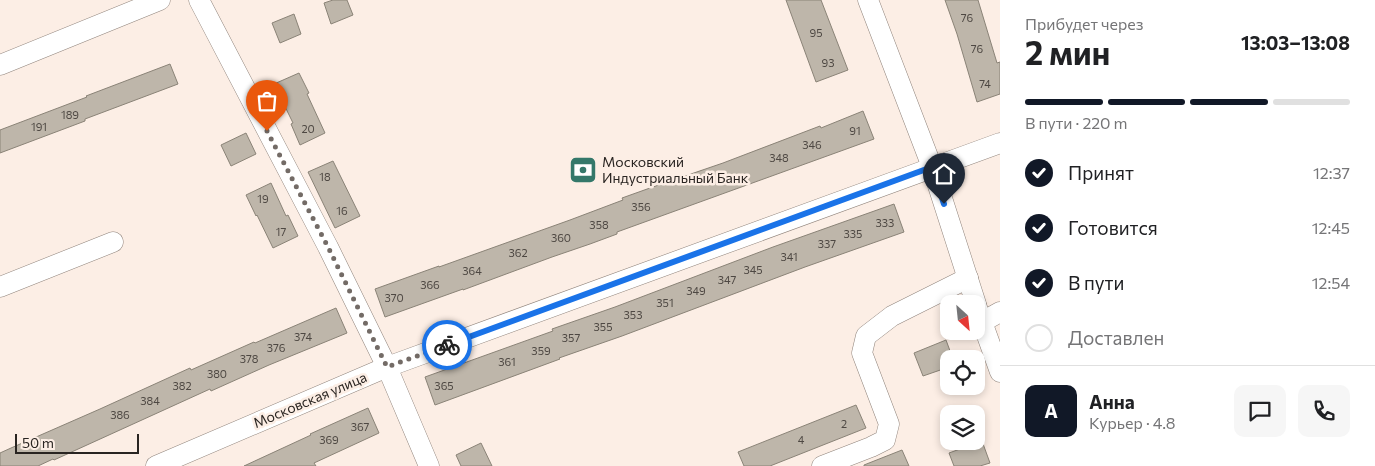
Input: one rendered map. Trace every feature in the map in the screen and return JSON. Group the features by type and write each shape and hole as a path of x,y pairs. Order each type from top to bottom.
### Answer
{"street":[{"path":"0,65 160,0"},
{"path":"199,0 328,247 387,367 429,466"},
{"path":"868,0 932,167 973,295"},
{"name":"Московская улица","path":"156,466 387,367 1000,143"},
{"path":"0,287 113,242"},
{"path":"822,466 885,440 889,424 862,353 866,336 892,316 968,278"},
{"path":"985,311 1000,312"},
{"path":"985,330 1000,372"}],"building":[{"path":"333,0 347,0 353,15 331,24 324,3"},
{"path":"786,0 821,0 848,70 816,82"},
{"path":"945,0 978,0 997,63 1000,62 1000,94 977,102"},
{"path":"294,14 301,34 280,43 272,23"},
{"path":"170,64 178,84 0,153 0,130"},
{"path":"299,73 325,133 300,145 291,124 293,123 274,84"},
{"path":"863,111 874,139 617,232 617,234 590,244 385,317 375,289 570,220 623,200 622,198 723,163 820,126 821,128"},
{"path":"246,133 256,154 231,166 221,145"},
{"path":"333,161 360,216 335,228 308,172"},
{"path":"271,183 286,216 288,215 298,236 273,248 246,195"},
{"path":"894,204 904,232 435,405 425,377 553,331 552,329 773,247"},
{"path":"336,308 347,333 211,391 210,389 54,460 38,466 0,466 0,453 190,368 191,370"},
{"path":"946,340 950,350 940,350 940,370 923,376 914,353"},
{"path":"856,405 866,428 770,466 744,466 738,452"},
{"path":"368,408 379,433 314,463 316,466 244,466 310,434"},
{"path":"481,443 492,466 461,466 456,455"},
{"path":"985,449 990,463 980,466 954,466 949,453 957,450"},
{"path":"902,450 909,466 864,466 864,465"}],"way so far":[{"path":"267,131 328,247 387,367 447,345"}],"place":[{"name":"Московский Индустриальный Банк","path":"583,170"}],"route":[{"path":"447,345 932,167 944,204"}]}
